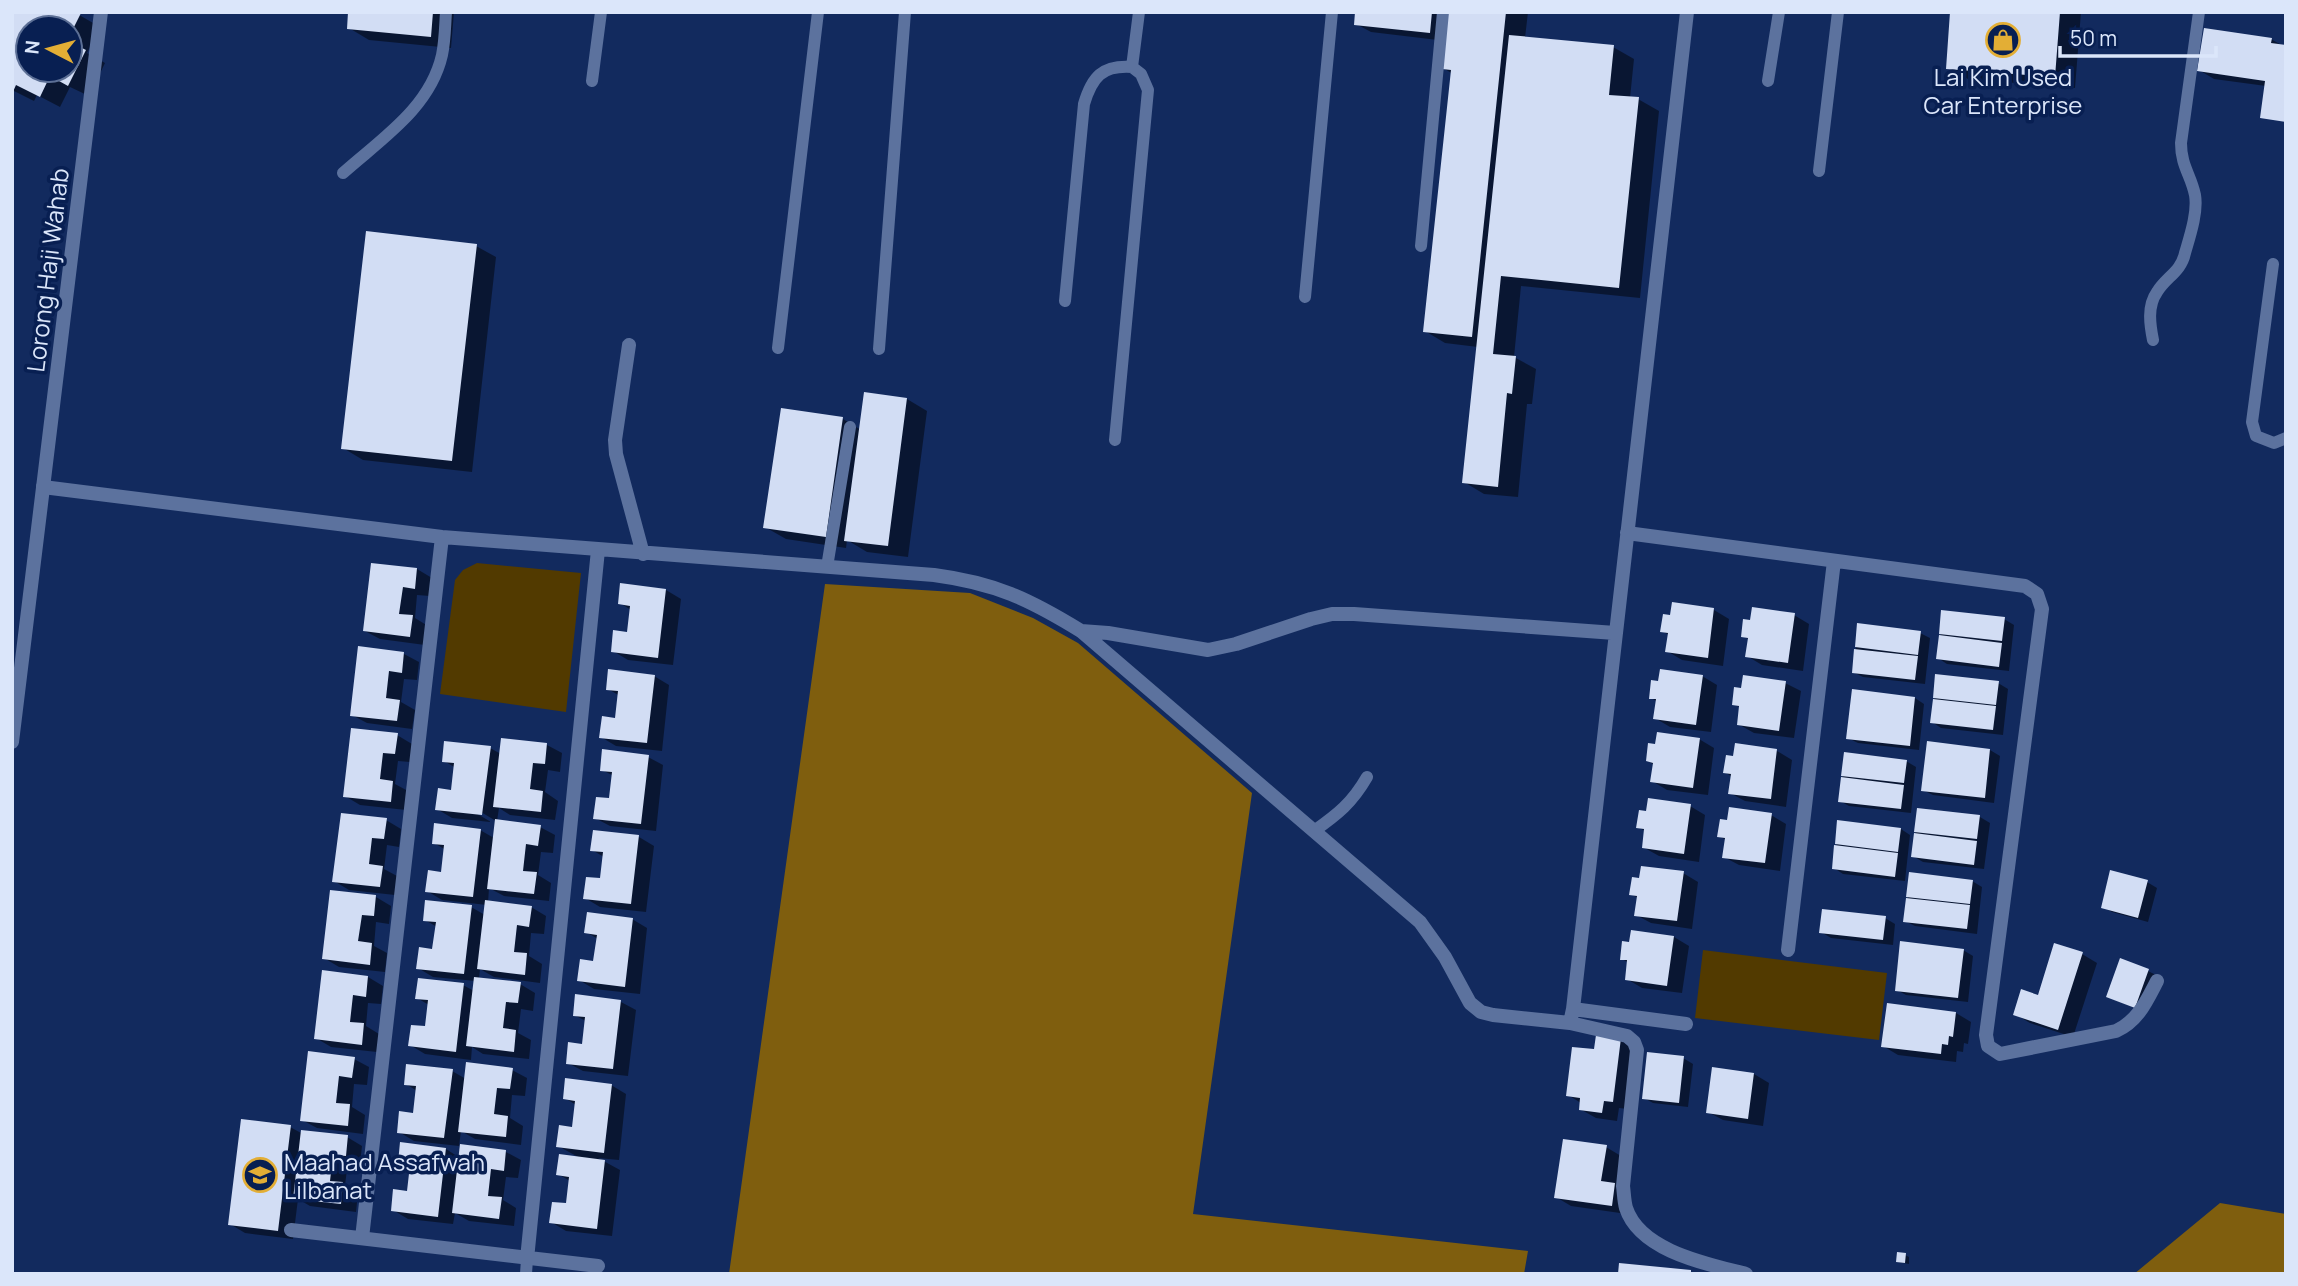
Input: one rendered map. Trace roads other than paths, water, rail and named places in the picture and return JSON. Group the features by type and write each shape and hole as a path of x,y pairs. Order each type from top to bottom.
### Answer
{"street":[{"name":"Lorong Haji Wahab","path":"12,741 101,12"},
{"path":"1571,1016 1687,12"},
{"path":"629,345 615,440 616,454 643,554"},
{"path":"43,487 442,537 969,579 1038,604 1081,631 1420,922 1446,957 1470,1003 1481,1012 1493,1015 1571,1016 1686,1024"},
{"path":"1627,533 2025,586 2037,594 2042,609 1986,1035 1989,1046 2000,1054 2116,1031 2127,1026 2142,1010 2157,981"},
{"path":"362,1238 442,537"},
{"path":"526,1266 598,551"},
{"path":"1788,950 1834,561"},
{"path":"1081,631 1208,650 1332,614 1615,633"},
{"path":"1571,1016 1627,1036 1634,1042 1637,1050 1623,1186 1626,1207 1634,1224 1648,1238 1694,1260 1746,1274"},
{"path":"291,1230 362,1238 526,1266 598,1266"}],"lane":[{"path":"343,173 419,105 431,85 442,56 446,12"},
{"path":"592,81 601,12"},
{"path":"778,348 818,12"},
{"path":"879,349 905,12"},
{"path":"1132,67 1139,12"},
{"path":"1305,297 1332,12"},
{"path":"1421,246 1443,12"},
{"path":"1768,81 1779,12"},
{"path":"1819,171 1838,12"},
{"path":"2153,340 2149,322 2156,292 2182,263 2196,206 2195,193 2182,163 2181,143 2199,12"},
{"path":"1065,301 1084,104 1090,85 1103,71 1118,66 1132,67 1141,74 1148,90 1115,440"},
{"path":"2273,264 2252,422 2256,436 2274,443 2286,438"},
{"path":"827,567 850,427"},
{"path":"1314,831 1341,812 1355,798 1367,777"}],"place":[{"name":"Lai Kim Used Car Enterprise","path":"2003,40"},
{"name":"Maahad Assafwah Lilbanat","path":"260,1175"}]}
